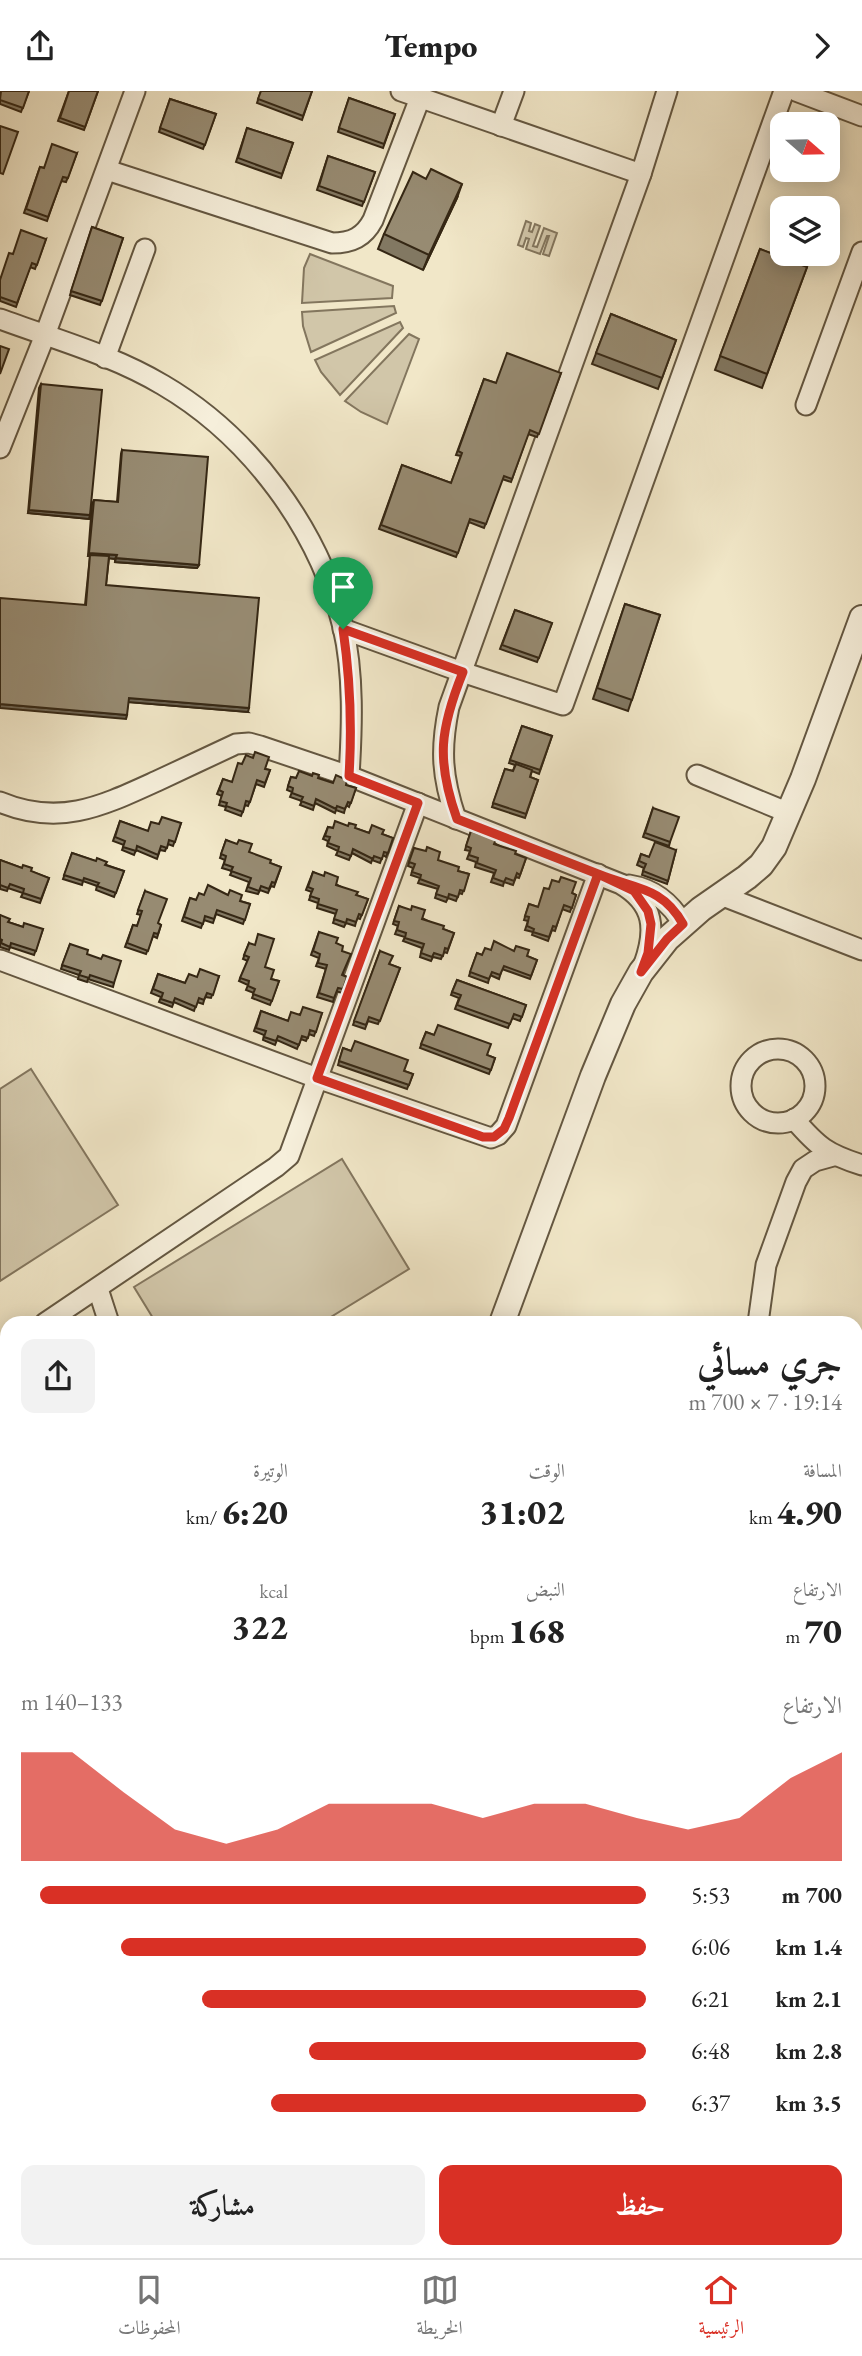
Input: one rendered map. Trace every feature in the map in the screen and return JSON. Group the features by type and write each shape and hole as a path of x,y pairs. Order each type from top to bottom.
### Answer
{"street":[{"path":"0,448 45,335 135,91"},
{"path":"401,91 641,174"},
{"path":"501,126 514,91"},
{"path":"457,819 448,793 442,756 449,707 641,174 667,91"},
{"path":"343,629 563,705 784,91"},
{"path":"796,91 862,116"},
{"path":"107,170 332,243 342,243 360,237 368,230 420,98"},
{"path":"105,358 145,249"},
{"path":"806,405 862,252"},
{"path":"0,319 105,358 160,383 179,395 211,418 241,447 284,500 311,544 330,586 343,629 350,698 349,776"},
{"path":"505,1316 616,1020 641,972 667,939 761,865 774,847 862,618"},
{"path":"2,808 52,813 89,810 236,744 248,743 349,776 598,874 634,891 648,911 651,924 650,941 641,972"},
{"path":"697,775 789,813"},
{"path":"57,1316 285,1160 293,1149 418,803"},
{"path":"0,960 317,1078 491,1138 498,1135 509,1118 598,874"},
{"path":"621,884 640,887 657,895 675,909 683,924"},
{"path":"723,896 862,950"},
{"path":"794,1119 833,1156 862,1165"},
{"path":"759,1316 766,1265 796,1182 803,1169 815,1161 833,1156"},
{"path":"98,1289 107,1316"}],"shaded area":[{"path":"526,221 531,223 529,231 532,232 535,224 540,226 533,246 537,247 544,228 557,233 549,256 543,254 549,236 540,254 526,249 529,239 526,238 523,247 518,245"},
{"path":"310,254 393,286 392,298 302,303 304,268"},
{"path":"394,306 396,313 311,352 302,312"},
{"path":"400,322 403,328 340,395 315,360"},
{"path":"409,334 419,339 387,424 345,401"},
{"path":"31,1069 118,1205 0,1281 0,1089"},
{"path":"342,1159 409,1269 332,1316 152,1316 134,1287"}],"building":[{"path":"1,91 29,91 23,108 0,100"},
{"path":"69,91 98,91 85,127 60,118"},
{"path":"261,91 312,91 303,116 258,99"},
{"path":"349,98 395,114 384,144 339,128"},
{"path":"170,99 216,114 205,145 160,128"},
{"path":"0,126 18,132 3,174 0,173"},
{"path":"247,128 293,143 282,174 238,158"},
{"path":"52,144 77,153 68,178 63,177 48,217 26,209 40,167 44,168"},
{"path":"328,156 375,172 364,202 319,186"},
{"path":"431,169 462,184 429,255 384,234 413,172 426,179"},
{"path":"92,227 123,238 102,301 71,291"},
{"path":"21,230 46,239 37,265 32,263 17,303 0,297 0,280 9,253 13,254"},
{"path":"760,249 770,253 770,266 807,267 767,374 720,356"},
{"path":"611,314 676,340 662,378 596,353"},
{"path":"0,346 9,349 0,374"},
{"path":"507,353 561,373 539,434 530,430 512,479 504,476 486,524 470,519 458,553 381,525 402,465 451,483 462,453 458,451 484,379 496,383"},
{"path":"41,384 102,390 90,515 29,510"},
{"path":"122,450 208,457 199,565 89,553 94,500 118,502"},
{"path":"90,555 109,556 106,585 259,598 249,708 129,698 127,715 0,704 0,598 86,605"},
{"path":"625,604 660,615 632,700 597,688"},
{"path":"515,610 552,623 539,658 502,645"},
{"path":"522,726 552,736 540,770 510,760"},
{"path":"255,752 269,757 265,769 270,770 265,783 257,780 250,802 246,801 243,812 226,806 227,803 220,801 223,792 219,790 223,779 232,782 238,763 242,764 246,755 253,758"},
{"path":"516,764 532,770 530,777 538,780 526,814 493,803 505,769 513,771"},
{"path":"299,771 312,776 313,773 319,775 318,778 333,783 336,775 347,780 346,785 356,788 351,803 348,802 345,809 337,806 336,809 316,799 314,806 301,801 303,797 292,793 293,788 288,786 291,777 296,778"},
{"path":"653,808 679,817 670,842 645,833"},
{"path":"162,817 181,823 175,842 169,840 167,848 161,846 158,855 137,846 136,851 123,847 125,841 115,837 120,821 148,831 151,822 159,824"},
{"path":"335,821 348,826 349,823 356,825 355,828 369,833 372,825 384,830 382,834 393,838 388,853 384,852 382,859 374,856 373,859 353,849 351,856 338,851 339,847 328,843 330,837 325,836 328,827 333,828"},
{"path":"471,831 482,835 484,831 497,836 494,844 516,851 515,854 526,858 520,875 517,873 514,881 506,878 504,882 493,878 496,870 477,863 478,858 469,855 471,848 466,846"},
{"path":"226,840 237,844 239,840 252,844 249,852 281,867 275,883 272,882 269,889 261,886 259,891 248,887 251,878 231,871 233,867 224,864 226,856 221,854"},
{"path":"655,842 676,850 668,881 643,871 646,864 639,861 641,854 649,857"},
{"path":"427,847 440,852 438,860 459,867 458,871 469,874 464,891 460,890 458,897 449,894 448,898 436,894 439,886 420,879 421,875 412,872 415,864 409,862 414,848 426,851"},
{"path":"72,853 96,861 97,858 107,862 105,865 124,871 116,893 97,886 99,883 64,875"},
{"path":"0,860 22,868 23,865 32,868 31,871 49,878 41,899 23,893 24,889 10,884 8,888 0,885"},
{"path":"313,872 324,876 325,872 338,877 336,885 358,892 356,895 368,899 356,922 347,919 346,923 334,919 337,910 318,904 319,899 310,896 313,889 308,887"},
{"path":"561,877 576,882 572,893 576,895 572,908 564,905 549,937 533,932 534,929 527,926 529,917 525,916 529,904 538,907 544,888 549,889 552,880 559,882"},
{"path":"208,885 228,895 230,890 242,895 240,901 250,904 245,920 217,910 214,919 205,916 203,924 184,917 190,898 196,900 199,893 204,895"},
{"path":"145,891 167,899 158,923 161,925 158,934 154,933 148,951 127,943 133,925 137,926 142,911 138,910"},
{"path":"399,906 411,910 412,906 425,910 422,919 444,926 443,929 454,933 443,956 434,953 432,957 421,953 424,944 405,938 406,933 397,930 399,922 394,921"},
{"path":"0,915 10,919 8,922 23,927 24,923 43,929 36,951 11,943 10,947 1,943"},
{"path":"319,932 338,938 336,943 343,946 342,951 351,954 342,975 347,977 343,989 338,988 334,998 319,993 327,965 318,963 320,954 313,951"},
{"path":"258,934 274,939 265,967 274,970 271,979 279,981 272,1001 253,994 255,989 248,986 249,981 240,978 249,957 244,955 249,943 255,945"},
{"path":"494,941 514,951 516,946 529,950 527,956 537,960 531,976 504,966 500,975 492,972 489,979 470,972 477,953 482,955 485,948 491,950"},
{"path":"70,944 88,950 87,954 101,959 103,955 121,961 114,983 90,975 89,978 79,975 81,971 62,965"},
{"path":"380,951 393,956 389,964 400,968 380,1021 369,1017 366,1025 354,1021"},
{"path":"200,969 219,976 213,995 207,993 204,1000 199,998 196,1007 175,998 173,1003 161,999 163,993 153,989 158,974 185,983 189,974 197,977"},
{"path":"457,980 526,1005 522,1017 514,1014 510,1024 457,1005 461,995 452,992"},
{"path":"303,1007 322,1013 316,1032 310,1030 308,1038 302,1036 299,1045 278,1036 276,1041 264,1037 266,1031 256,1028 261,1011 288,1021 291,1012 300,1015"},
{"path":"438,1025 491,1044 487,1055 495,1058 491,1070 421,1044 426,1032 434,1035"},
{"path":"355,1041 408,1060 404,1071 413,1074 409,1085 339,1061 343,1048 351,1051"}],"route":[{"path":"343,629 348,659 351,718 349,776 418,803 317,1078 491,1138 504,1129 509,1118 598,874 621,884 649,890 675,909 683,924 667,939 641,972 648,953 651,924 643,901 634,891 598,874 457,819 448,793 442,756 449,707 463,672 343,629"}]}
